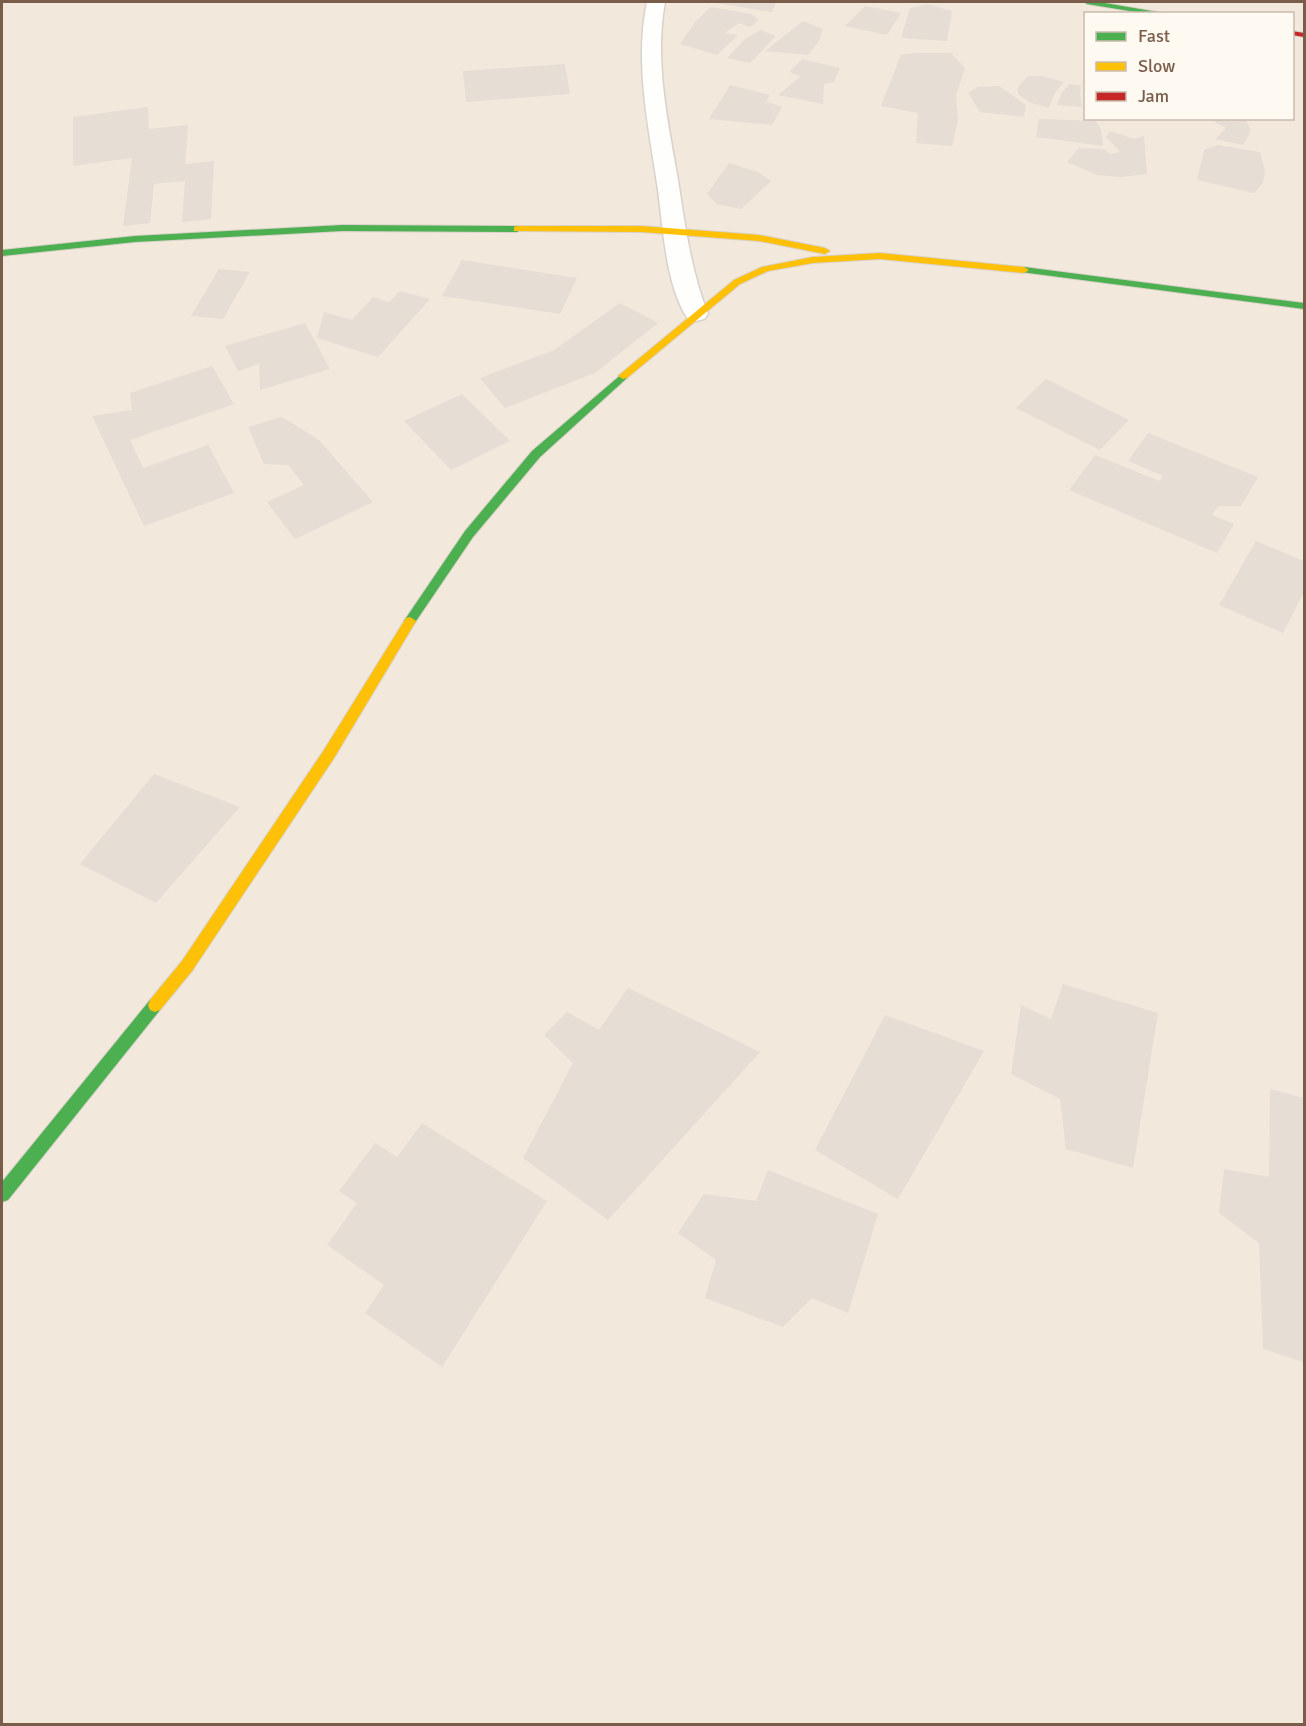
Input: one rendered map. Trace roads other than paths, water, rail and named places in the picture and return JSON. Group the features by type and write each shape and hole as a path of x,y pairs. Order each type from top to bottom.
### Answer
{"street":[{"path":"656,2 652,16 653,60 659,128 673,232 686,288 696,314"},
{"path":"1086,2 1153,12"},
{"path":"2,252 135,239 342,228 582,229 759,238 843,256"},
{"path":"2,1194 187,966 329,754 398,638 469,534 536,454 603,393 737,282 765,269 843,256 880,256 995,266 1305,306"}]}
